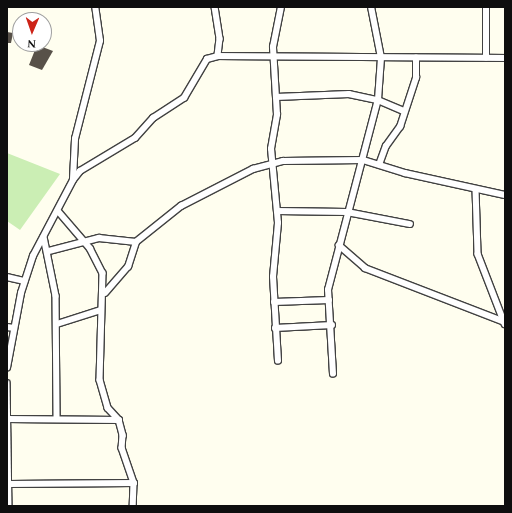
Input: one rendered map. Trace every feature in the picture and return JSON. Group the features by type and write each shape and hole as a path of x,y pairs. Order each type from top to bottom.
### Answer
{"street":[{"path":"73,180 75,139 100,41 95,7"},
{"path":"215,7 220,39 218,56"},
{"path":"278,361 274,302 277,211 271,163 276,97 274,56 276,20 282,7"},
{"path":"333,374 332,325 329,300 339,245 347,212 363,160 378,100 381,58 371,7"},
{"path":"486,7 486,58"},
{"path":"7,368 8,356 24,282 44,237 59,212 73,180 80,171 135,138 153,118 184,98 192,91 204,63 218,56 505,58"},
{"path":"379,165 386,146 400,127 416,78 416,58"},
{"path":"276,97 349,94 378,100 404,111"},
{"path":"105,293 128,267 136,242 181,206 271,163 363,160 505,195"},
{"path":"476,189 478,254 505,323"},
{"path":"277,211 347,212 410,224"},
{"path":"59,212 83,240 103,273 105,293 101,310 100,380 108,408 119,420 126,464 134,483 133,506"},
{"path":"44,237 49,251 57,324 57,418"},
{"path":"49,251 83,240 99,238 136,242"},
{"path":"339,245 365,268 505,323"},
{"path":"7,278 24,282"},
{"path":"274,302 329,300"},
{"path":"57,324 101,310"},
{"path":"275,328 332,325"},
{"path":"7,327 14,328"},
{"path":"7,383 9,506"},
{"path":"8,419 57,418 119,420"},
{"path":"9,484 134,483"}],"green space":[{"path":"7,153 60,174 20,230 7,221"}],"building":[{"path":"7,32 12,33 11,43 7,43"},
{"path":"53,51 42,70 29,65 34,52"}]}
